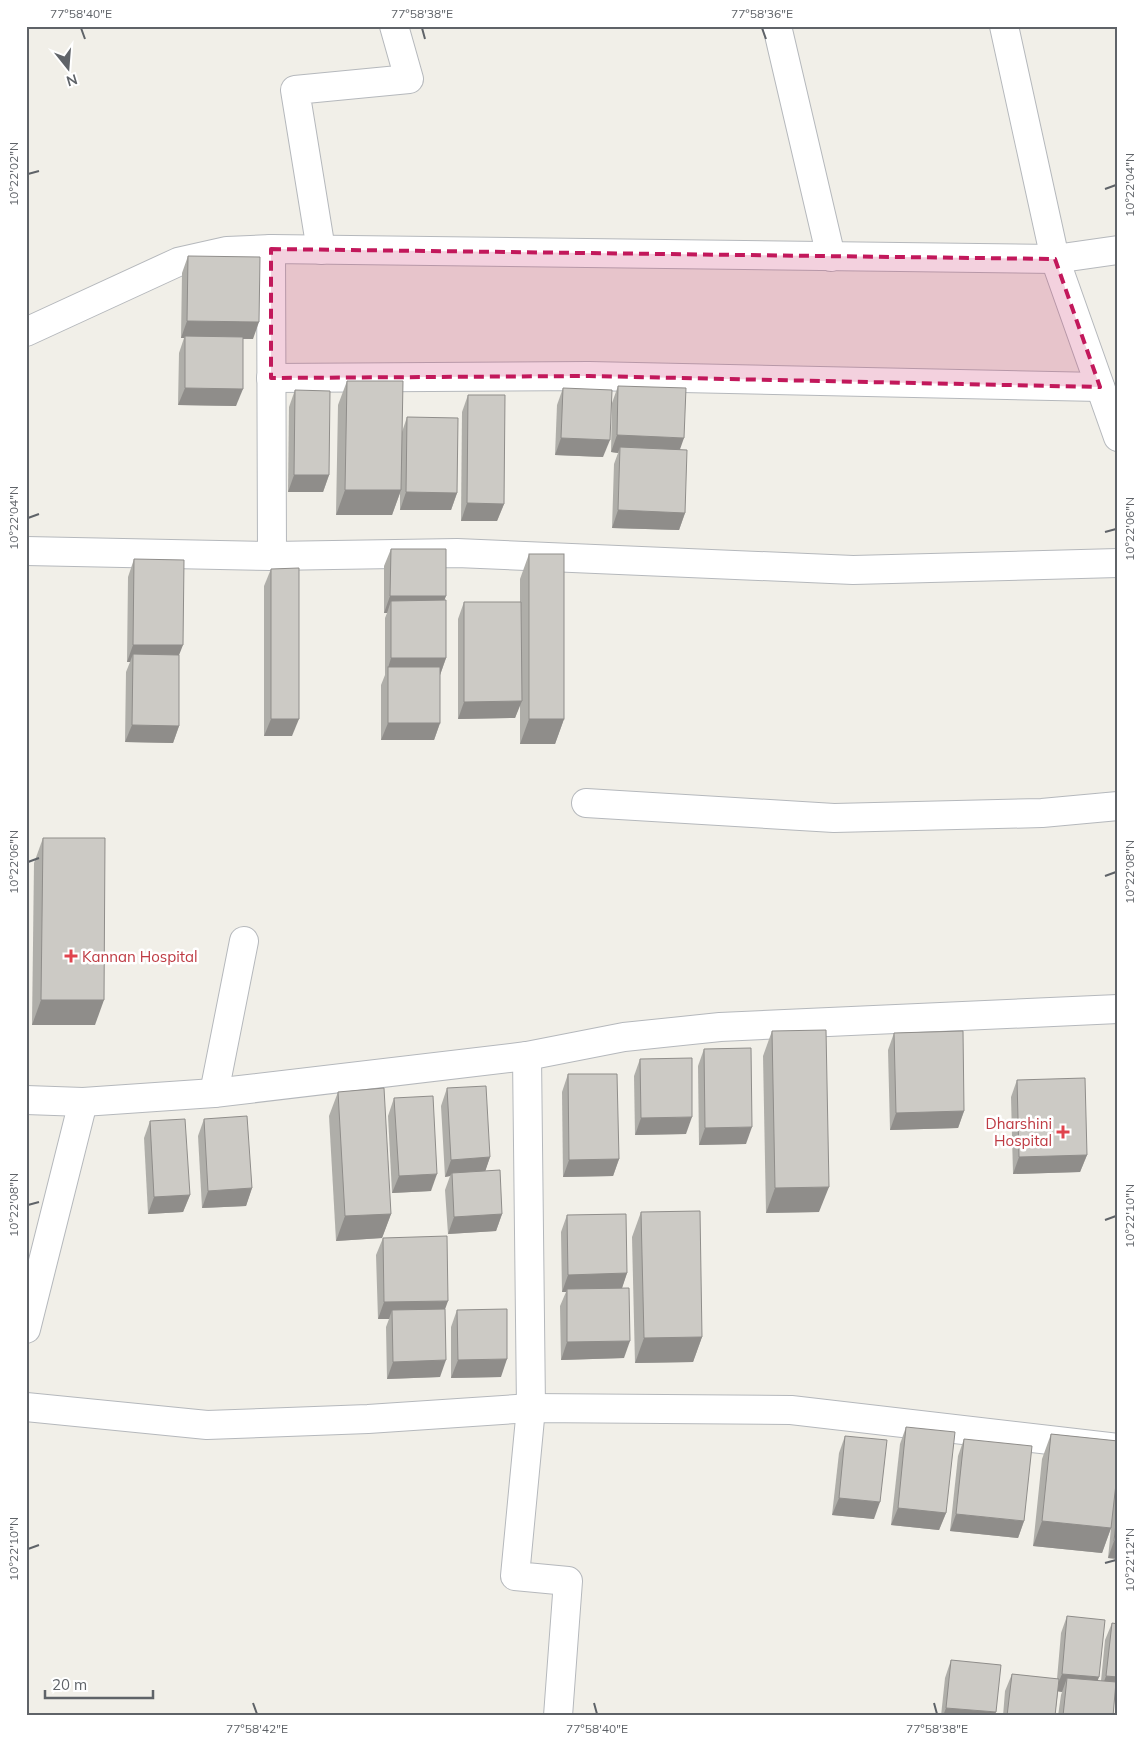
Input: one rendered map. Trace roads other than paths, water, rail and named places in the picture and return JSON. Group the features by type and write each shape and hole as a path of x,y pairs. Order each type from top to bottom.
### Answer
{"street":[{"path":"321,250 295,90 409,79 394,26"},
{"path":"777,26 830,257"},
{"path":"1004,26 1055,259 1118,437"},
{"path":"271,250 272,556"},
{"path":"26,332 178,262 227,251 321,250 1055,259 1118,250"},
{"path":"271,378 588,376 1100,387"},
{"path":"26,551 272,556 457,553 853,570 1118,564"},
{"path":"586,803 834,818 1042,813 1118,806"},
{"path":"214,1093 244,941"},
{"path":"26,1100 83,1102 214,1093 527,1056 624,1037 720,1027 1118,1009"},
{"path":"527,1056 531,1408 516,1576 568,1581 558,1716"},
{"path":"26,1328 83,1102"},
{"path":"26,1407 207,1425 368,1419 531,1408 791,1410 1118,1448"}],"place":[{"name":"Kannan Hospital","path":"71,956"},
{"name":"Dharshini Hospital","path":"1063,1132"}]}
